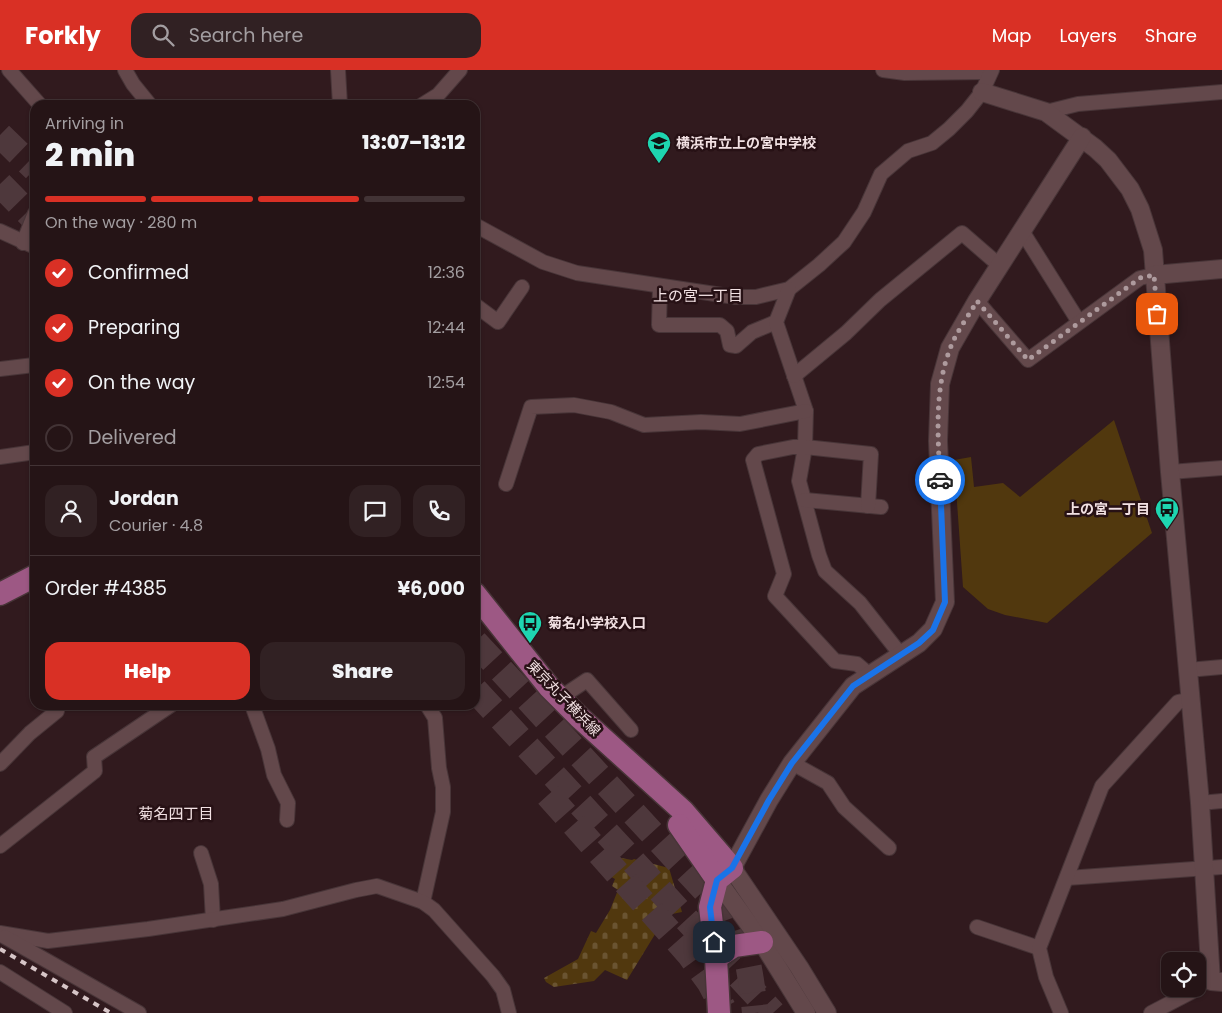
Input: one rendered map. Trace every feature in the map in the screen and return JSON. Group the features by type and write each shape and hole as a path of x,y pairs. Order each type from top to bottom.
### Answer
{"main road":[{"path":"0,594 30,579"},
{"name":"東京丸子横浜線","path":"480,601 560,698 683,811 724,874"},
{"path":"719,1013 716,958 710,907 724,874"},
{"path":"716,958 734,946 762,942"}],"street":[{"path":"9,70 36,100"},
{"path":"125,70 146,100"},
{"path":"338,70 340,100"},
{"path":"430,100 438,95 460,70"},
{"path":"480,228 543,262 585,274 735,297 756,297 789,289 844,242 864,212 881,174 908,151 932,143 950,129 967,112 982,92 991,71 905,73 883,70"},
{"path":"982,92 1046,112 1082,137 1108,160 1130,189 1140,208 1153,250 1170,472 1200,803 1213,868 1207,985 1176,1008 1150,1013"},
{"path":"1046,112 1078,104 1222,92"},
{"path":"724,874 792,763 853,686 919,643 933,630 945,602 938,441 940,384 950,348 977,301 1082,137"},
{"path":"0,231 29,245"},
{"path":"1022,231 1079,322"},
{"path":"794,376 846,333 880,300 962,233 1000,266"},
{"path":"977,301 1028,360 1140,278 1222,269"},
{"path":"660,286 660,325 720,325 727,331 730,345 736,346 752,332 776,322"},
{"path":"480,309 498,322 522,287"},
{"path":"789,289 776,322 806,411 805,447 799,481 819,555 825,571 860,603 901,655"},
{"path":"0,369 30,365"},
{"path":"506,484 531,407 574,404 611,412 644,425 701,422 740,424 806,411"},
{"path":"805,500 874,506 871,454 793,447 758,454 753,460 784,574 775,596 835,662 857,664 870,675"},
{"path":"0,457 30,453"},
{"path":"1170,472 1222,468"},
{"path":"1188,670 1222,667"},
{"path":"560,698 587,680 631,730"},
{"path":"1061,1013 1046,977 1039,948 1102,786 1178,702 1190,699"},
{"path":"0,764 30,733 57,710"},
{"path":"0,846 95,771 94,756 163,710"},
{"path":"254,710 268,749 274,776 288,804 287,820"},
{"path":"424,902 443,812 443,787 439,768 435,718 430,710"},
{"path":"792,763 828,783 844,807 889,848"},
{"path":"1200,803 1222,801"},
{"path":"201,853 211,884 213,920"},
{"path":"1067,878 1213,868"},
{"path":"724,874 762,942 806,1013"},
{"path":"724,874 799,967 827,1013"},
{"path":"0,934 48,941 213,920 283,909 377,886 424,902 434,910 493,976 503,990 509,1013"},
{"path":"977,927 1039,948"},
{"path":"0,934 140,1013"},
{"path":"0,972 65,1013"}],"green space":[{"path":"1114,420 1152,533 1047,623 1005,615 988,609 963,587 954,460 971,457 974,487 1003,483 1020,497"},
{"path":"603,856 614,860 616,857 634,859 669,868 682,912 667,915 666,921 661,920 657,931 627,980 605,970 594,981 554,987 546,982 544,978 578,959 591,931 596,933 610,910 618,890 612,886 615,879 597,869"}],"tunnel":[{"path":"0,135 30,164"},
{"path":"0,184 30,215"},
{"path":"480,647 727,914"},
{"path":"480,695 773,1013"},
{"path":"548,795 689,954 710,983 723,1008"},
{"path":"725,893 737,922 745,951 755,1013"}],"railway":[{"path":"0,949 111,1013"}],"way so far":[{"path":"940,480 938,441 940,384 950,348 977,301 1028,360 1140,278 1154,275 1157,314"}],"place":[{"name":"横浜市立上の宮中学校","path":"659,164"},
{"name":"上の宮一丁目","path":"1167,530"},
{"name":"菊名小学校入口","path":"530,644"}],"district":[{"name":"上の宮一丁目","path":"698,295"},
{"name":"菊名四丁目","path":"176,813"}],"route":[{"path":"714,942 710,907 717,880 732,868 769,800 792,763 853,686 919,643 933,630 945,602 940,480"}]}
